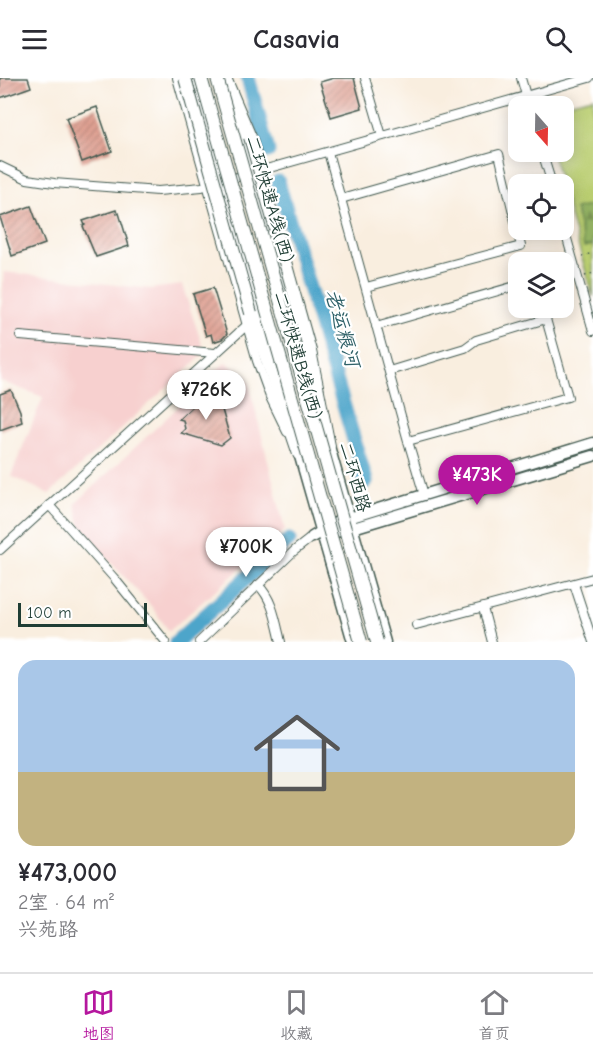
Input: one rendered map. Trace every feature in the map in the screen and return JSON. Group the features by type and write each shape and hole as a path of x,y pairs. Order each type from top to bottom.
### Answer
{"highway":[{"path":"184,78 249,319 299,454"},
{"name":"二环快速B线(西)","path":"201,78 361,642"},
{"name":"二环快速A线(西)","path":"217,78 377,642"},
{"path":"225,78 250,137 310,351 329,446"}],"main road":[{"path":"192,78 219,182 299,454 319,535 353,642"},
{"name":"二环西路","path":"225,78 385,642"},
{"path":"319,535 424,495 593,443"},
{"path":"351,523 593,456"}],"street":[{"path":"0,550 216,353 249,319 207,186 177,78"},
{"path":"365,78 382,136"},
{"path":"521,78 526,95"},
{"path":"0,166 27,178 54,183 158,191 207,186 589,78"},
{"path":"328,152 424,495"},
{"path":"341,199 499,154 521,246 366,288"},
{"path":"574,262 593,331"},
{"path":"376,326 508,288"},
{"path":"389,371 465,348 476,340 546,320 568,397 408,441"},
{"path":"20,336 216,353"},
{"path":"50,505 166,642"},
{"path":"199,642 294,551 319,535"},
{"path":"416,625 593,578"},
{"path":"574,584 593,642"},
{"path":"258,585 266,592 270,600 281,642"},
{"path":"483,608 492,642"}],"path":[{"path":"574,258 593,253"}],"shaded area":[{"path":"4,272 150,289 182,285 205,353 49,494 11,476 43,397 0,381 0,329"},
{"path":"226,362 248,380 285,530 169,631 151,606 82,531 75,504"}],"green space":[{"path":"593,97 593,297 574,230 574,174 558,174 555,162 574,162 574,102"},
{"path":"593,205 593,245 584,247 575,209"}],"building":[{"path":"0,78 28,78 31,87 0,98"},
{"path":"334,78 354,78 362,108 331,117 320,82"},
{"path":"97,107 112,151 82,162 66,118"},
{"path":"31,206 45,244 12,256 0,217"},
{"path":"116,210 117,214 119,213 129,246 96,257 83,221"},
{"path":"213,288 227,334 222,339 213,342 211,334 206,336 193,294"},
{"path":"11,390 22,422 0,430 0,394"},
{"path":"208,392 210,397 219,399 230,438 221,445 181,433 185,429 183,420 179,419"}],"waterway":[{"name":"老运粮河","path":"248,78 268,151"},
{"name":"老运粮河","path":"278,182 366,481 362,484"},
{"name":"老运粮河","path":"176,642 289,540"}]}
